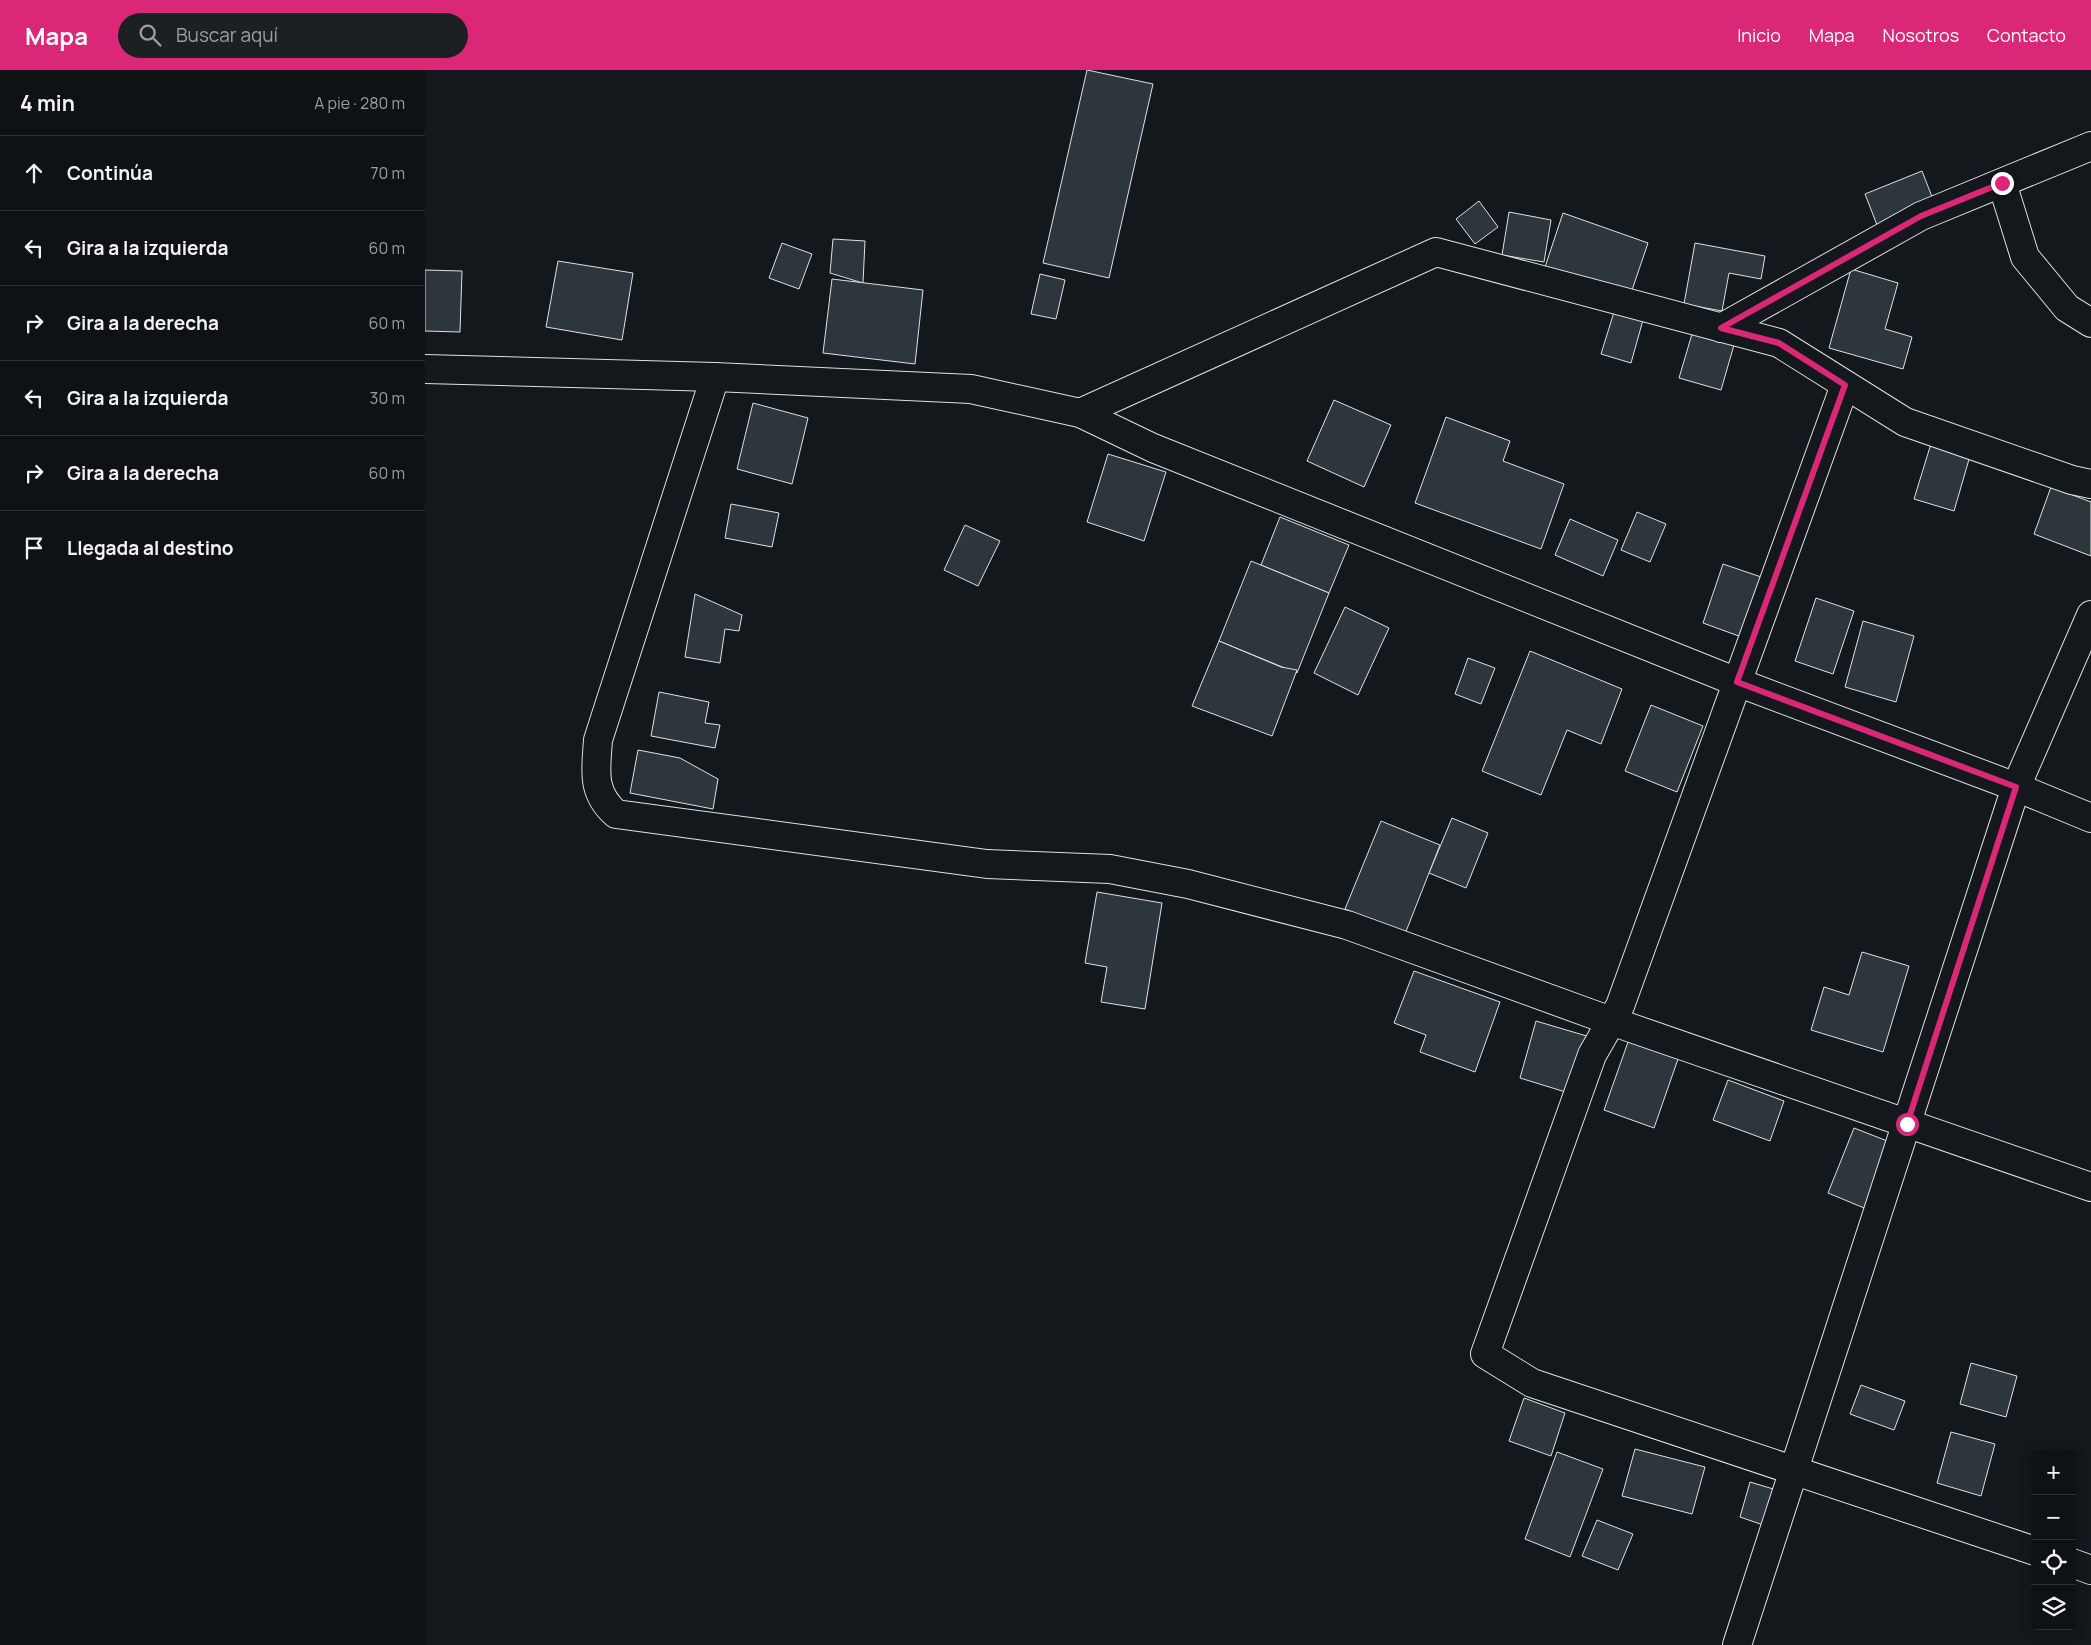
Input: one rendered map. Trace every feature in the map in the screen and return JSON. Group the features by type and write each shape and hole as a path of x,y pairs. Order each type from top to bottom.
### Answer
{"street":[{"path":"1721,328 1921,216 2091,146"},
{"path":"2002,183 2025,257 2067,308 2091,323"},
{"path":"1080,414 1436,252 1779,343 1905,422 2072,480 2091,484"},
{"path":"425,369 715,377 971,389 1080,414 1162,451 1737,682 2016,787 2091,818"},
{"path":"715,377 598,740 596,778 605,804 616,814 987,864 1110,869 1188,884 1347,925 1611,1021 2091,1187"},
{"path":"1845,385 1620,1006 1592,1055 1485,1354 1532,1383 2031,1550"},
{"path":"1737,1645 2016,787 2091,615"},
{"path":"2076,1564 2091,1570"}],"building":[{"path":"1087,70 1153,84 1109,278 1043,263"},
{"path":"1922,171 1934,202 1877,225 1865,194"},
{"path":"1479,201 1498,227 1475,244 1456,219"},
{"path":"1509,212 1551,220 1544,262 1502,255"},
{"path":"1563,213 1648,243 1629,299 1544,270"},
{"path":"833,239 865,241 863,283 830,273"},
{"path":"782,243 812,254 799,289 769,278"},
{"path":"1695,243 1765,256 1761,279 1729,273 1722,311 1684,304"},
{"path":"558,261 633,273 622,340 546,327"},
{"path":"1851,269 1898,283 1885,329 1912,337 1903,369 1829,348"},
{"path":"425,270 462,271 460,332 425,331"},
{"path":"1040,274 1065,280 1056,319 1031,314"},
{"path":"832,279 923,290 915,364 823,353"},
{"path":"1614,312 1643,320 1631,363 1601,354"},
{"path":"1692,334 1734,345 1721,390 1679,378"},
{"path":"1334,400 1391,425 1364,487 1307,461"},
{"path":"753,403 808,418 792,484 737,469"},
{"path":"1446,417 1510,441 1503,461 1564,484 1541,549 1415,503"},
{"path":"1933,437 1972,449 1954,511 1914,499"},
{"path":"1108,454 1166,472 1144,541 1087,522"},
{"path":"2051,487 2091,502 2091,556 2034,534"},
{"path":"731,504 779,513 772,547 725,538"},
{"path":"1637,512 1666,524 1650,562 1621,550"},
{"path":"1280,517 1349,545 1329,593 1261,565"},
{"path":"1570,519 1618,540 1603,576 1555,555"},
{"path":"965,525 1000,541 978,586 944,570"},
{"path":"1251,561 1329,593 1297,673 1219,641"},
{"path":"1723,564 1767,579 1747,639 1703,623"},
{"path":"695,594 742,615 739,631 725,629 720,663 685,657"},
{"path":"1816,598 1854,611 1833,674 1795,661"},
{"path":"1345,607 1389,628 1358,695 1314,673"},
{"path":"1863,621 1914,636 1896,702 1845,687"},
{"path":"1219,641 1281,667 1297,670 1272,736 1192,706"},
{"path":"1530,651 1622,689 1601,744 1567,730 1541,795 1482,771"},
{"path":"1468,658 1495,668 1481,704 1455,694"},
{"path":"659,692 709,702 705,723 720,725 715,748 651,736"},
{"path":"1651,705 1703,726 1677,792 1625,771"},
{"path":"638,750 680,758 718,779 713,809 630,793"},
{"path":"1452,818 1488,833 1466,888 1429,873"},
{"path":"1381,821 1440,845 1405,934 1345,909"},
{"path":"1097,892 1162,903 1145,1009 1101,1002 1107,967 1085,963"},
{"path":"1862,952 1909,966 1883,1052 1811,1030 1824,987 1849,995"},
{"path":"1414,971 1500,1002 1475,1072 1420,1052 1426,1035 1394,1023"},
{"path":"1536,1021 1590,1037 1572,1094 1520,1078"},
{"path":"1628,1042 1678,1059 1654,1128 1604,1110"},
{"path":"1728,1080 1784,1101 1770,1141 1713,1120"},
{"path":"1854,1128 1895,1144 1869,1210 1828,1193"},
{"path":"1971,1363 2017,1376 2006,1417 1960,1404"},
{"path":"1861,1385 1905,1401 1894,1430 1850,1414"},
{"path":"1524,1398 1565,1413 1551,1456 1509,1441"},
{"path":"1951,1432 1995,1444 1981,1496 1937,1483"},
{"path":"1635,1449 1705,1467 1692,1514 1622,1496"},
{"path":"1557,1452 1603,1469 1570,1557 1525,1539"},
{"path":"1750,1482 1780,1491 1769,1527 1740,1517"},
{"path":"1597,1520 1633,1534 1618,1570 1582,1556"}],"route":[{"path":"1907,1124 2016,787 1737,682 1845,385 1779,343 1721,328 1921,216 2002,183"}]}
